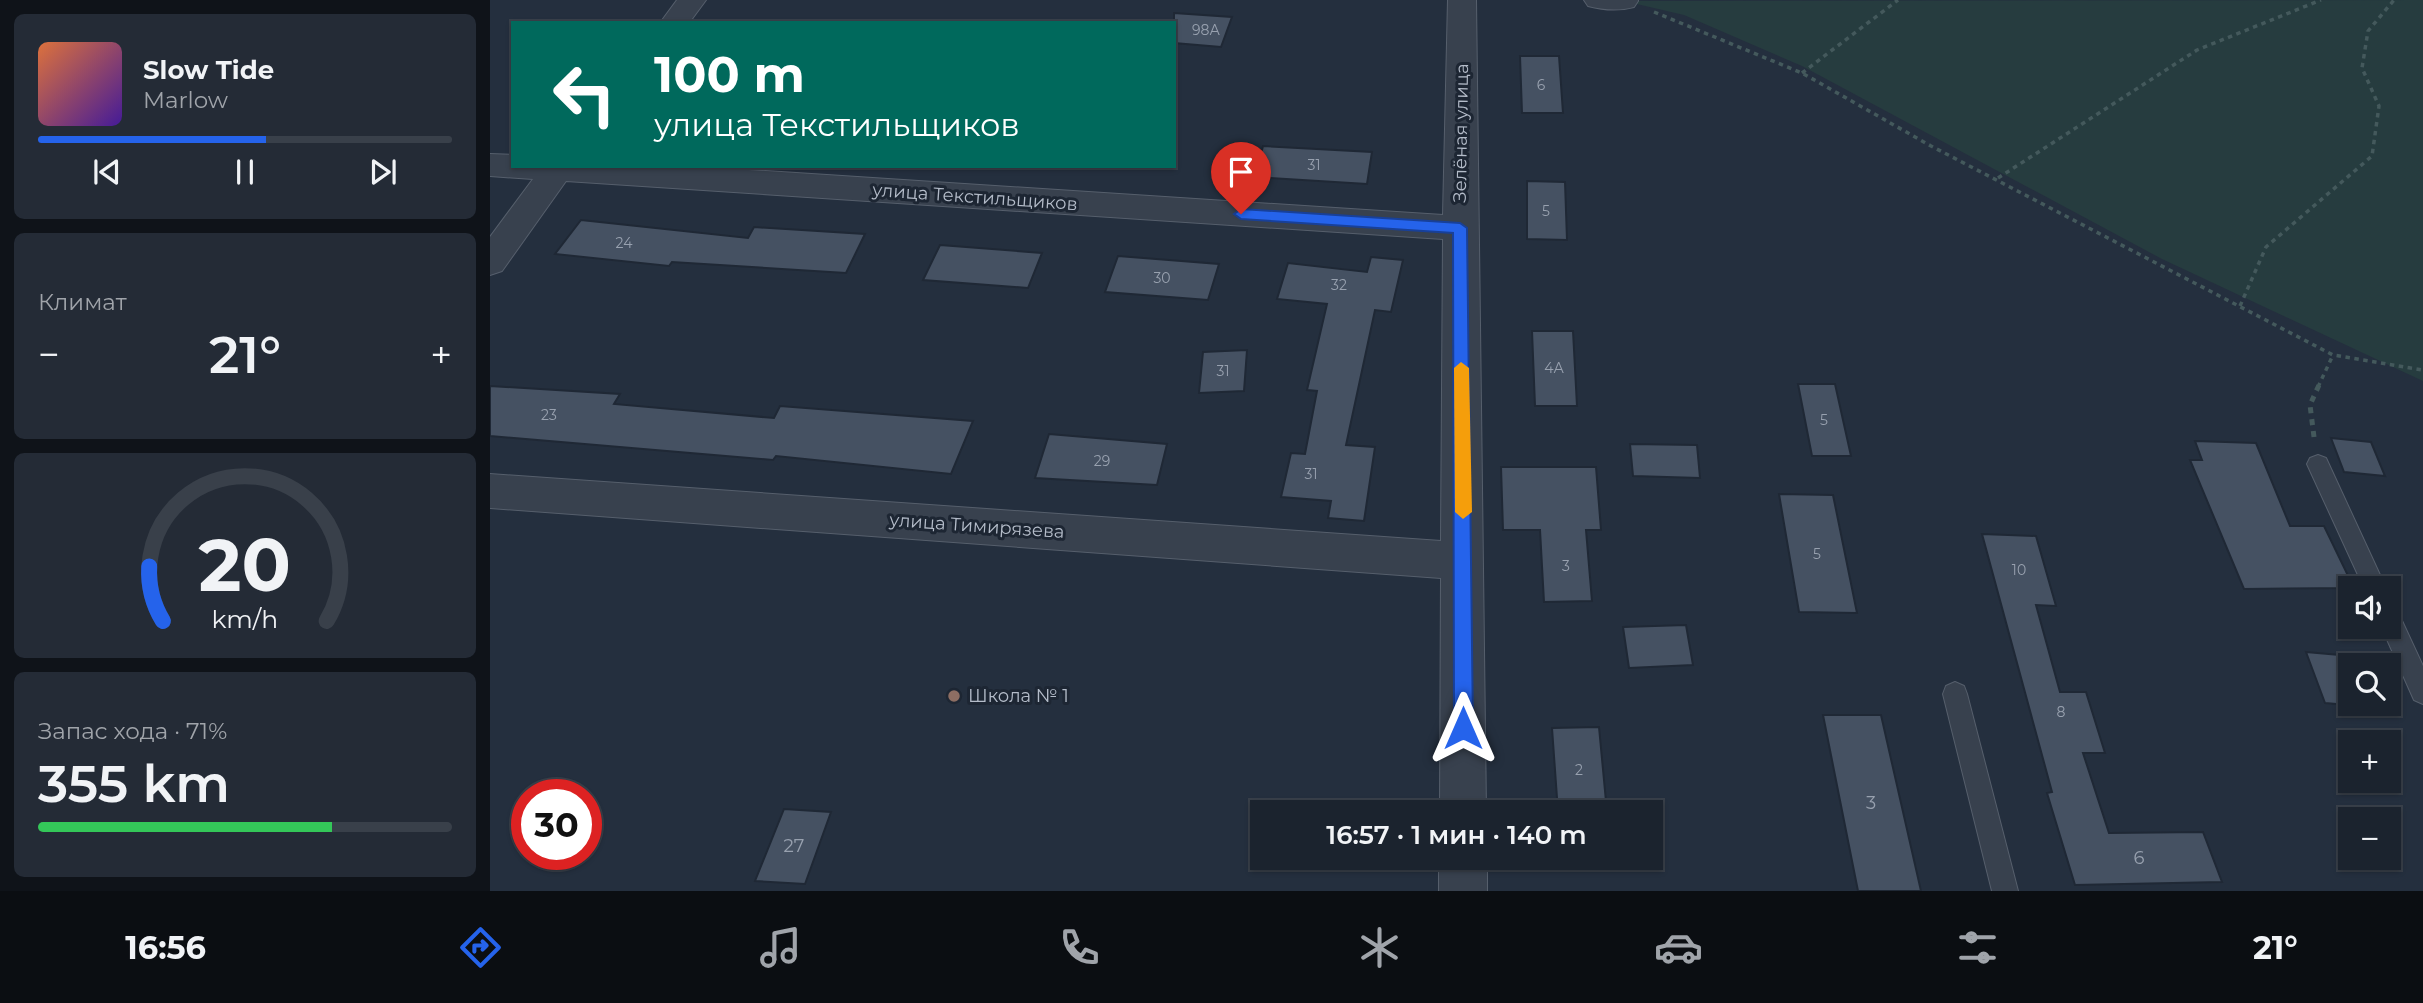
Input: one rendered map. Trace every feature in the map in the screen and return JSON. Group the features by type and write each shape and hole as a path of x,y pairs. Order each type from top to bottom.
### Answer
{"street":[{"path":"676,21 692,0"},
{"name":"Зелёная улица","path":"1462,0 1460,228 1464,561 1463,800"},
{"path":"1598,0 1624,1"},
{"name":"улица Текстильщиков","path":"490,165 511,166"},
{"path":"490,262 559,168"},
{"name":"улица Текстильщиков","path":"559,168 1460,228"},
{"name":"улица Тимирязева","path":"490,491 1464,561"},
{"path":"1463,870 1463,891"}],"lane":[{"path":"2318,464 2369,576"},
{"path":"2399,639 2423,692"},
{"path":"1955,694 2006,891"}],"path":[{"path":"1802,73 1898,0"},
{"path":"1997,179 2197,50 2321,0"},
{"path":"2239,306 2266,247 2372,156 2379,107 2362,68 2368,31 2394,0"},
{"path":"1624,1 1802,73 1931,146 2333,355 2423,370"},
{"path":"2318,464 2310,405 2333,355"}],"green space":[{"path":"2423,0 2423,381 2162,259 1802,66 1684,15 1624,1"}],"building":[{"path":"1174,13 1232,17 1221,47 1176,43"},
{"path":"1520,56 1559,56 1563,113 1522,113"},
{"path":"1263,146 1372,152 1367,184 1255,177"},
{"path":"1527,181 1565,182 1567,240 1527,239"},
{"path":"581,220 748,238 754,227 865,234 846,273 672,262 669,266 555,254"},
{"path":"940,245 1042,253 1028,288 923,280"},
{"path":"1118,256 1219,264 1208,300 1105,292"},
{"path":"1371,257 1403,260 1391,312 1375,310 1346,445 1375,447 1364,521 1328,518 1331,501 1281,497 1291,453 1305,454 1317,391 1307,390 1327,304 1277,299 1288,263 1367,272"},
{"path":"1532,331 1573,331 1577,406 1535,406"},
{"path":"1247,350 1244,391 1199,393 1203,352"},
{"path":"1798,384 1835,384 1851,456 1812,456"},
{"path":"490,386 620,394 614,404 774,418 780,406 973,421 951,474 776,456 773,460 490,436"},
{"path":"1049,434 1167,444 1157,485 1035,478"},
{"path":"2331,438 2371,442 2385,476 2344,472"},
{"path":"2195,441 2256,443 2290,526 2324,526 2348,576 2338,576 2338,588 2244,589 2190,460 2202,460"},
{"path":"1630,444 1697,445 1700,478 1633,476"},
{"path":"1501,467 1596,467 1601,530 1586,530 1592,601 1544,602 1540,530 1503,530"},
{"path":"1779,494 1833,495 1857,613 1799,612"},
{"path":"1982,534 2036,536 2056,606 2036,605 2060,692 2086,692 2105,753 2083,753 2109,833 2203,832 2222,882 2075,885 2047,793 2052,792"},
{"path":"1686,625 1693,665 1629,668 1623,627"},
{"path":"2306,652 2338,655 2338,704 2325,703"},
{"path":"1823,715 1881,715 1921,891 1858,891"},
{"path":"1599,727 1606,800 1557,800 1552,728"},
{"path":"784,809 831,812 805,884 755,881"}],"slow traffic":[{"path":"1461,368 1463,512"}],"place":[{"name":"Школа № 1","path":"954,696"}],"route":[{"path":"1241,214 1460,228 1463,728"}]}
